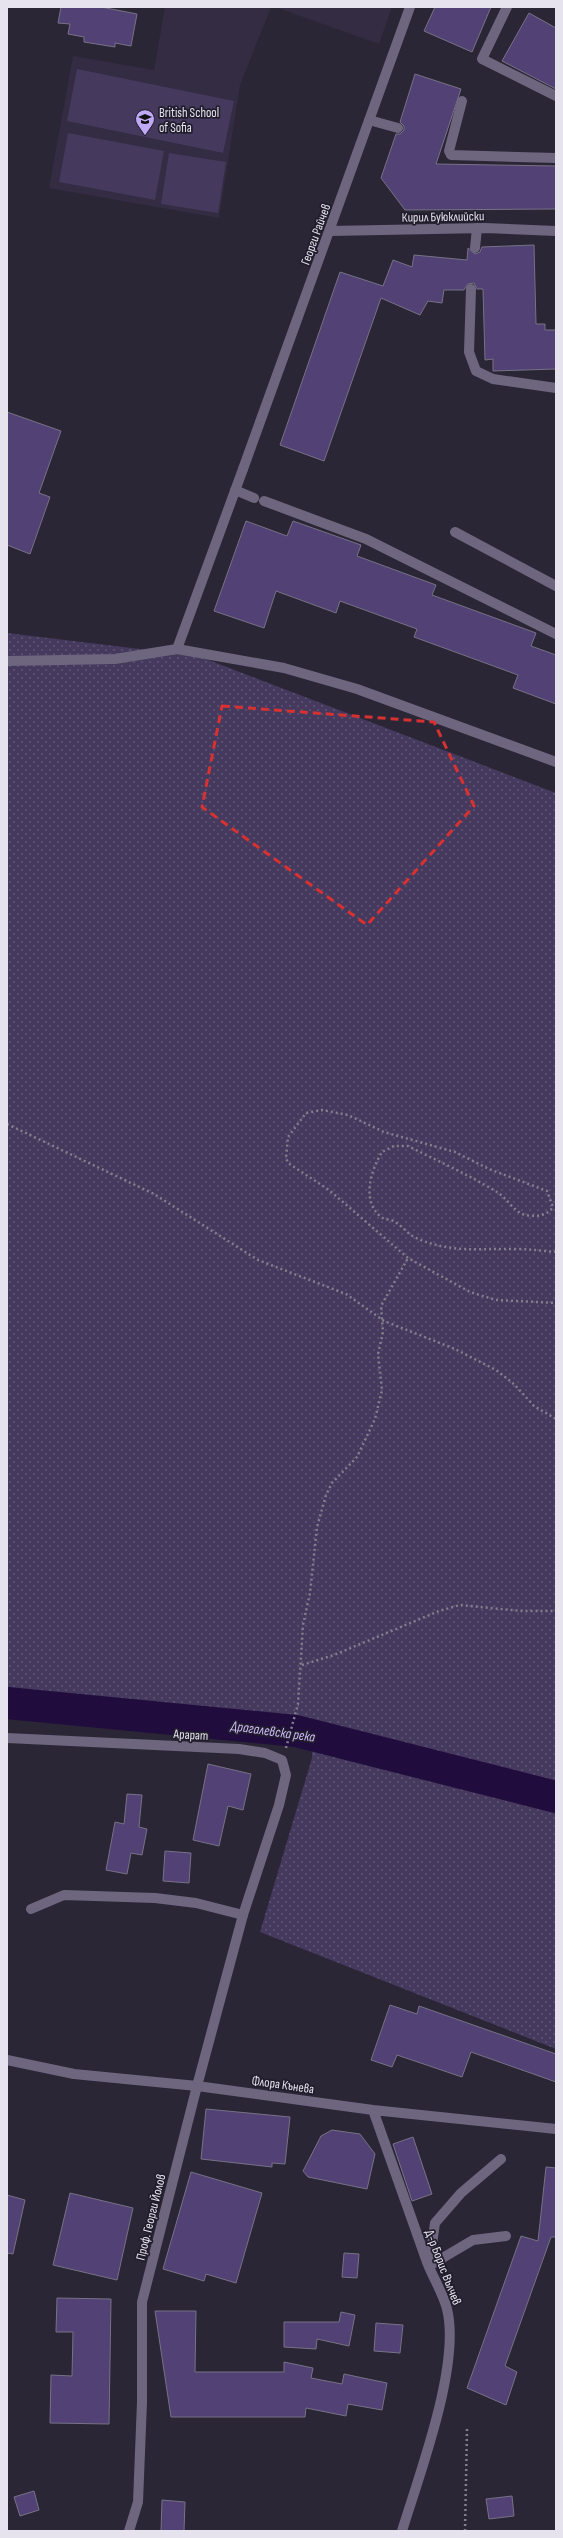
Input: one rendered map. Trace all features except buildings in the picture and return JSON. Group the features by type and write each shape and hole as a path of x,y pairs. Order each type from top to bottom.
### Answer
{"street":[{"name":"Георги Райчев","path":"177,649 330,231 410,7"},
{"path":"507,7 482,59 556,96"},
{"path":"462,101 446,146 451,155 556,158"},
{"path":"369,120 398,128"},
{"path":"475,248 477,228"},
{"name":"Кирил Буюклийски","path":"330,231 477,228 556,231"},
{"path":"471,289 469,352 476,371 493,379 556,388"},
{"path":"235,490 366,539 556,634"},
{"path":"455,532 556,586"},
{"path":"7,661 115,659 177,649 284,668 350,687 556,762"},
{"name":"Арарат","path":"7,1738 239,1749 265,1753 282,1760"},
{"path":"31,1909 64,1895 155,1898 196,1903 243,1916 279,1805 286,1775 282,1760"},
{"name":"Проф. Георги Йолов","path":"129,2531 138,2502 142,2402 142,2302 196,2086 243,1916"},
{"name":"Флора Кънева","path":"7,2060 74,2074 196,2086 372,2110 556,2129"},
{"name":"Д-р Борис Вълчев","path":"372,2110 429,2266 447,2310 449,2339 446,2371 434,2429 402,2531"},
{"path":"429,2266 435,2223 461,2193 501,2159"},
{"path":"429,2266 473,2240 506,2236"}],"path":[{"path":"556,1252 518,1249 465,1250 414,1236 393,1221 382,1217 372,1205 370,1177 382,1152 394,1146 408,1146 498,1193 520,1212 526,1215 543,1215 550,1212 552,1201 547,1191 539,1186 488,1169 455,1152 384,1132 348,1115 322,1110 306,1113 288,1137 286,1158 288,1163 329,1190 408,1258 470,1292 496,1300 556,1303"},
{"path":"7,1124 154,1194 258,1260 346,1294 384,1321 455,1349 496,1370 514,1384 534,1406 556,1419"},
{"path":"282,1760 298,1704 302,1665 303,1624 310,1593 317,1527 326,1495 332,1483 357,1457 371,1432 380,1403 382,1390 378,1354 384,1321 381,1306 385,1296 408,1258"},
{"path":"302,1665 334,1655 439,1611 460,1605 522,1611 556,1611"},
{"path":"465,2531 467,2429"}],"highlighted area":[{"path":"222,706 434,722 474,806 367,925 202,807"}],"shaded area":[{"name":"British School of Sofia","path":"165,7 271,7 240,85 219,218 49,188 73,56 154,70"},
{"path":"275,7 392,7 379,44"},
{"path":"77,69 234,101 223,153 67,121"},
{"path":"68,133 164,151 155,200 59,182"},
{"path":"169,153 226,162 218,213 161,204"},
{"path":"7,633 198,656 556,793 556,2049 260,1932 312,1758 312,1721 7,1714"}],"waterway":[{"name":"Драгалевска река","path":"7,1703 296,1731 556,1797"}],"place":[{"name":"British School of Sofia","path":"145,136"}]}
